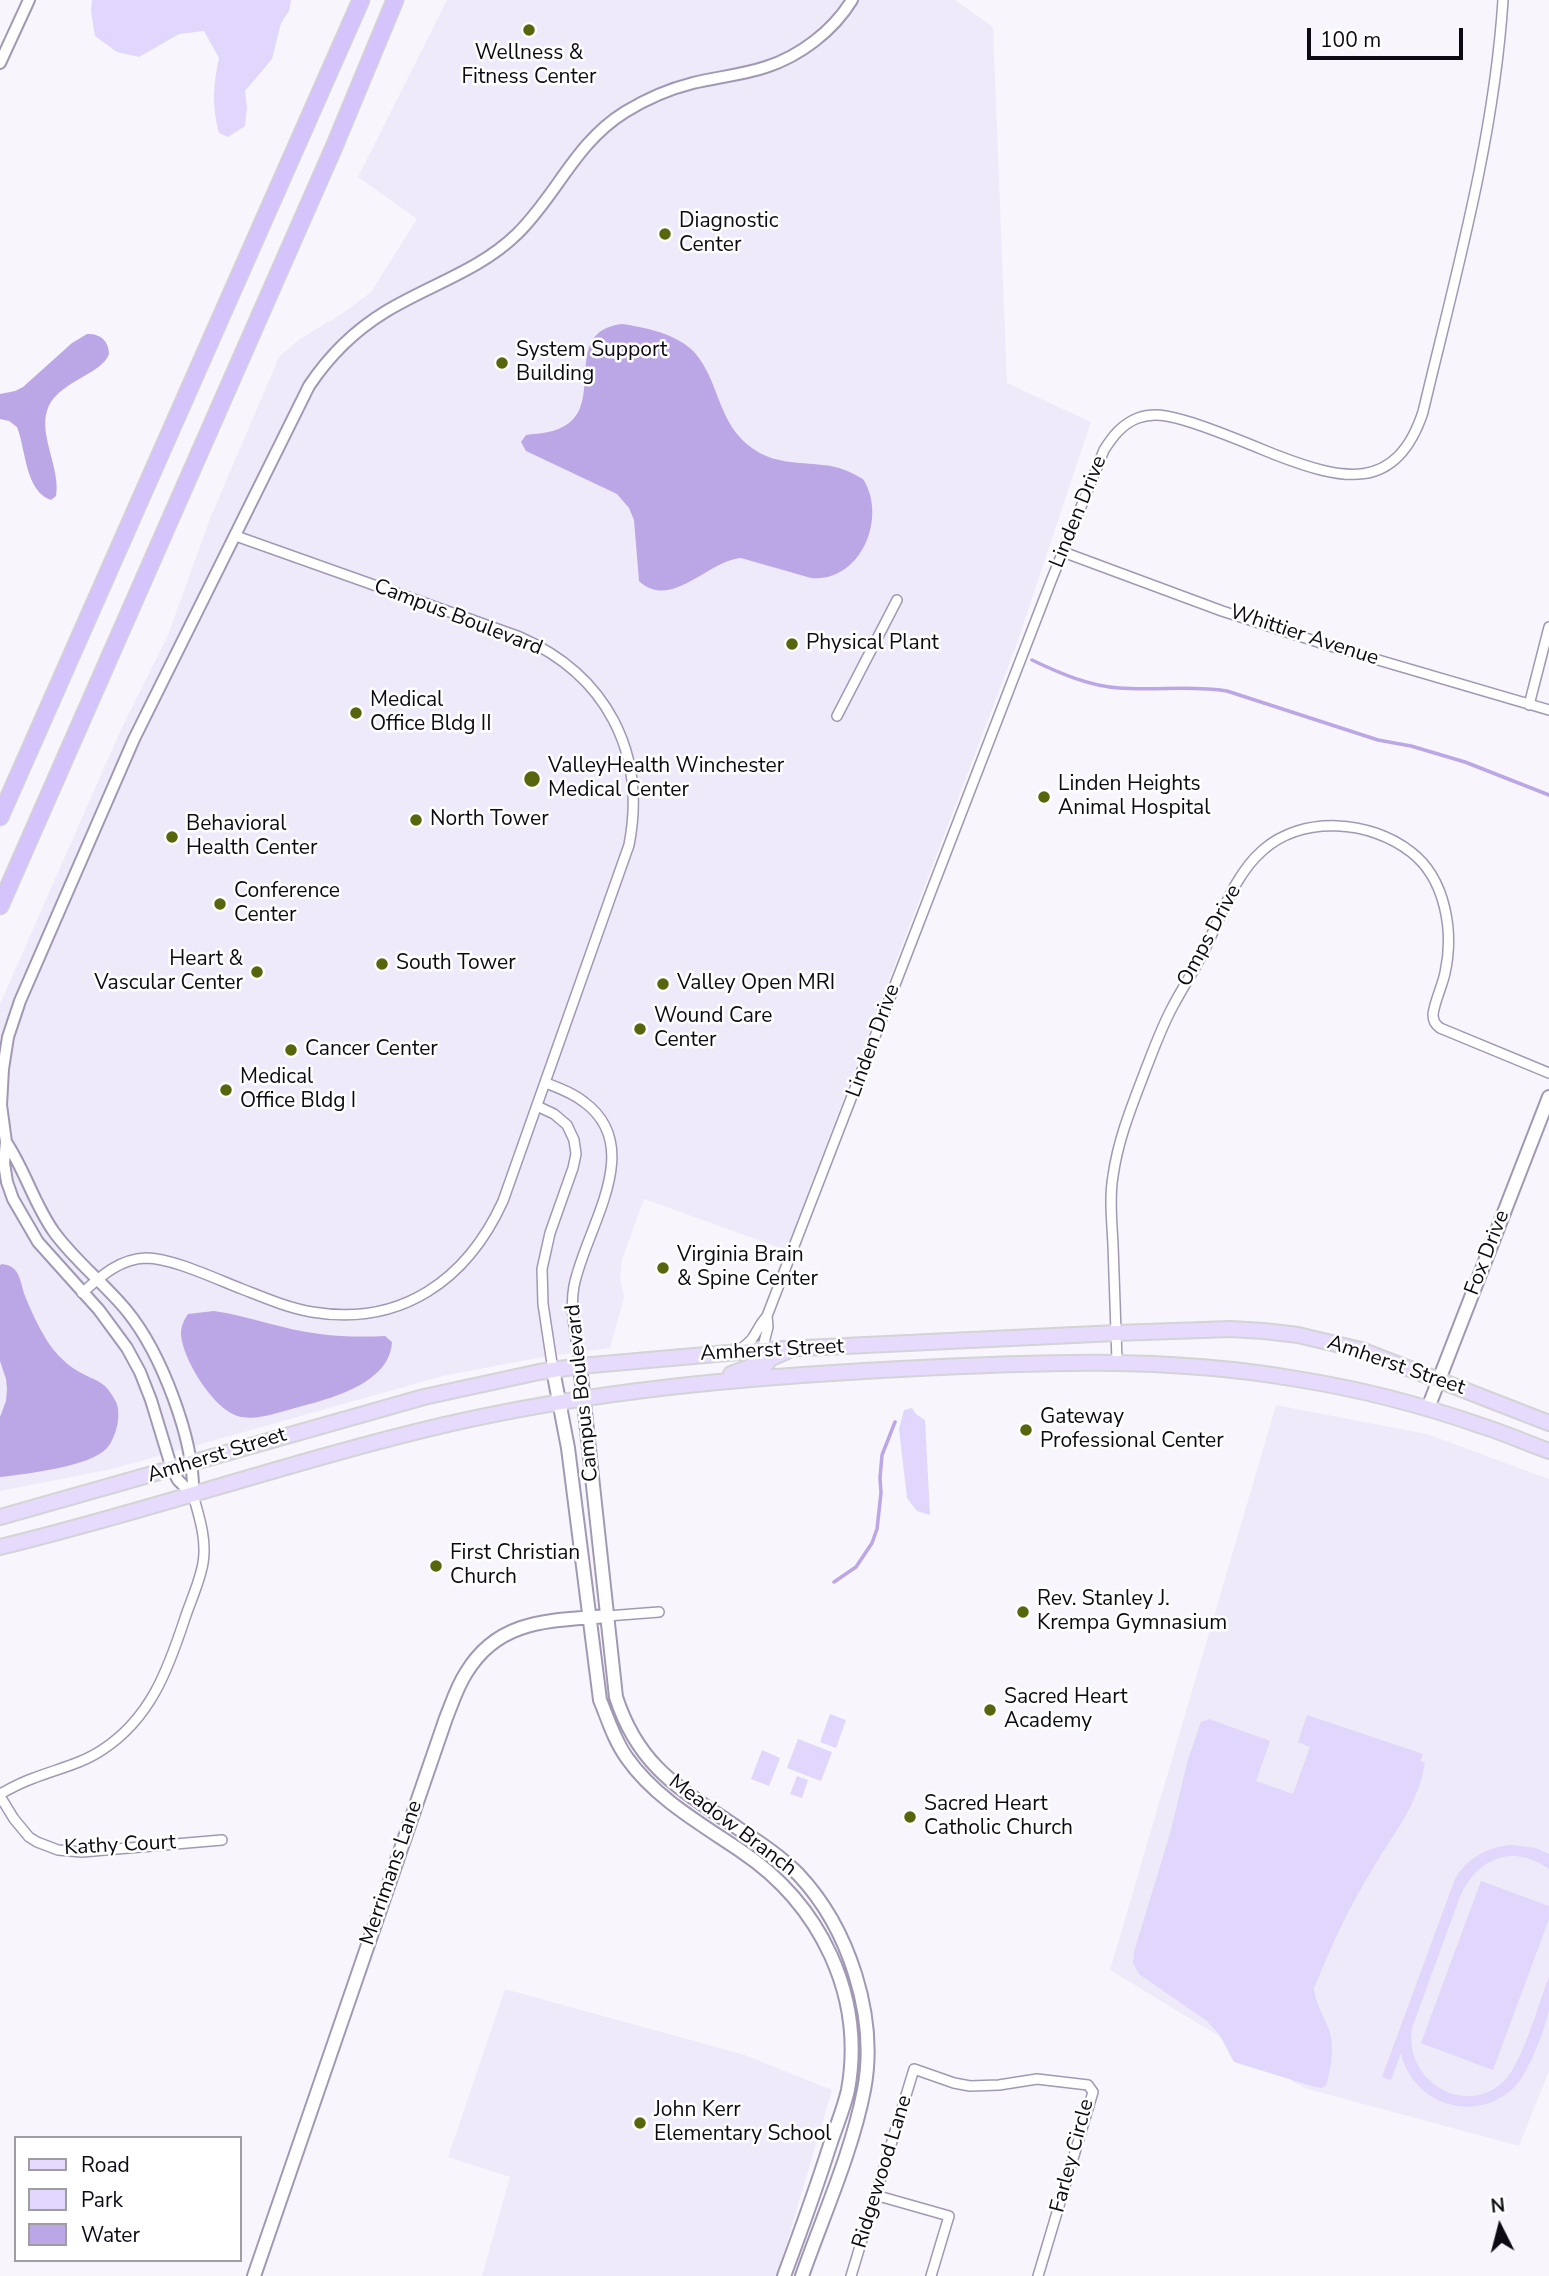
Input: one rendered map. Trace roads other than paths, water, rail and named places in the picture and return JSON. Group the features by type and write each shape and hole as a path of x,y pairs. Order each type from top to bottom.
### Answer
{"highway":[{"path":"0,817 360,0"},
{"path":"0,906 353,102 395,0"},
{"path":"353,102 406,0"}],"main road":[{"name":"Fox Drive","path":"1428,1408 1549,1097"},
{"name":"Amherst Street","path":"0,1517 424,1397 580,1366 762,1350 1231,1329 1298,1335 1361,1350 1549,1423"},
{"path":"756,1377 771,1358 795,1349"},
{"path":"703,1382 747,1368 762,1350"},
{"name":"Amherst Street","path":"0,1547 410,1433 584,1398 756,1377 1117,1361 1238,1370 1348,1388 1428,1408 1549,1451"},
{"name":"Campus Boulevard","path":"580,1366 607,1616"},
{"name":"Campus Boulevard","path":"553,1370 568,1448 589,1618"},
{"path":"1503,1434 1534,1436 1549,1441"},
{"name":"Merrimans Lane","path":"254,2276 459,1686 482,1651 516,1628 551,1620 607,1616"},
{"name":"Meadow Branch","path":"607,1616 616,1697 624,1723 642,1750 661,1773 692,1798 772,1851 799,1875 830,1919 857,1979 867,2024 868,2059 864,2090 849,2144 802,2276"},
{"name":"Meadow Branch","path":"589,1618 600,1700 612,1732 626,1757 645,1779 682,1812 764,1866 791,1892 824,1939 841,1978 850,2015 848,2090 784,2276"}],"street":[{"path":"0,63 29,0"},
{"path":"193,1495 178,1480 172,1469 140,1372 118,1334 51,1259 25,1222 7,1182 4,1163 6,1142 2,1105 3,1069 8,1037 20,1001 134,739 309,386 330,357 367,324 387,311 460,275 507,242 543,204 582,148 623,113 671,89 750,72 784,60 822,35 852,0"},
{"name":"Linden Drive","path":"762,1350 768,1316 1104,450 1122,428 1139,418 1152,415 1175,418 1338,475 1368,474 1382,468 1402,452 1413,436 1423,412 1468,220 1495,88 1503,0"},
{"name":"Campus Boulevard","path":"82,1293 119,1264 149,1258 310,1312 357,1314 378,1311 413,1300 458,1270 486,1235 503,1202 619,876 631,832 634,804 624,744 599,697 573,669 552,653 534,643 236,536"},
{"name":"Whittier Avenue","path":"1063,552 1274,628 1549,710"},
{"path":"837,716 897,600"},
{"path":"1529,705 1549,627"},
{"name":"Omps Drive","path":"1117,1361 1111,1200 1116,1155 1125,1125 1172,1006 1203,953 1243,872 1258,854 1277,840 1304,829 1338,826 1359,828 1380,835 1411,852 1420,860 1438,890 1448,923 1448,959 1433,1014 1436,1024 1549,1073"},
{"name":"Campus Boulevard","path":"546,1083 569,1092 591,1107 605,1126 612,1151 610,1181 574,1285 573,1312 580,1366"},
{"name":"Campus Boulevard","path":"537,1106 554,1114 567,1125 574,1140 576,1154 550,1233 542,1269 543,1304 553,1370"},
{"path":"0,1795 34,1778 81,1763 101,1752 130,1729 154,1697 172,1656 203,1562 204,1539 193,1495 192,1463 172,1398 155,1355 125,1309 55,1233 6,1142"},
{"name":"Linden Drive","path":"736,1352 753,1340 760,1324 768,1316"},
{"name":"Merrimans Lane","path":"607,1616 659,1612"},
{"name":"Kathy Court","path":"0,1795 14,1819 29,1837 58,1850 82,1852 222,1840"},
{"name":"Ridgewood Lane","path":"851,2276 915,2069"},
{"name":"Farley Circle","path":"915,2069 970,2087 1037,2079 1088,2085 1093,2092 1038,2276"},
{"path":"875,2195 949,2216 931,2276"}],"water":[{"path":"621,324 650,329 688,346 703,364 732,427 752,448 777,460 834,467 863,479 870,495 872,512 865,545 856,559 843,570 828,577 811,578 741,558 715,567 676,588 651,589 639,581 634,520 629,508 617,494 526,451 521,442 526,435 554,431 569,423 578,412 583,398 588,352 593,339 603,330"},
{"path":"87,334 103,339 109,354 97,368 59,393 47,411 46,431 57,486 56,496 51,500 42,495 31,479 17,427 0,419 0,394 23,387 72,343"},
{"path":"2,1264 11,1267 18,1274 32,1313 52,1348 72,1367 99,1381 112,1394 118,1407 118,1419 110,1444 99,1455 56,1469 0,1477 0,1417 7,1389 0,1361"},
{"path":"214,1311 307,1332 385,1336 392,1342 389,1357 381,1369 369,1379 340,1394 276,1413 242,1417 232,1414 222,1406 202,1384 183,1345 181,1334 188,1314"}],"waterway":[{"path":"1032,660 1074,678 1108,687 1227,691 1378,740 1411,746 1465,762 1549,795"},
{"path":"834,1582 856,1567 872,1543 877,1529 882,1455 895,1422"}],"place":[{"name":"Wellness & Fitness Center","path":"529,30"},
{"name":"Diagnostic Center","path":"665,234"},
{"name":"System Support Building","path":"502,363"},
{"name":"Physical Plant","path":"792,644"},
{"name":"Medical Office Bldg II","path":"356,713"},
{"name":"ValleyHealth Winchester Medical Center","path":"532,779"},
{"name":"Linden Heights Animal Hospital","path":"1044,797"},
{"name":"North Tower","path":"416,820"},
{"name":"Behavioral Health Center","path":"172,837"},
{"name":"Conference Center","path":"220,904"},
{"name":"South Tower","path":"382,964"},
{"name":"Heart & Vascular Center","path":"257,972"},
{"name":"Valley Open MRI","path":"663,984"},
{"name":"Wound Care Center","path":"640,1029"},
{"name":"Cancer Center","path":"291,1050"},
{"name":"Medical Office Bldg I","path":"226,1090"},
{"name":"Virginia Brain & Spine Center","path":"663,1268"},
{"name":"Gateway Professional Center","path":"1026,1430"},
{"name":"First Christian Church","path":"436,1566"},
{"name":"Rev. Stanley J. Krempa Gymnasium","path":"1023,1612"},
{"name":"Sacred Heart Academy","path":"990,1710"},
{"name":"Sacred Heart Catholic Church","path":"910,1817"},
{"name":"John Kerr Elementary School","path":"640,2123"}]}
